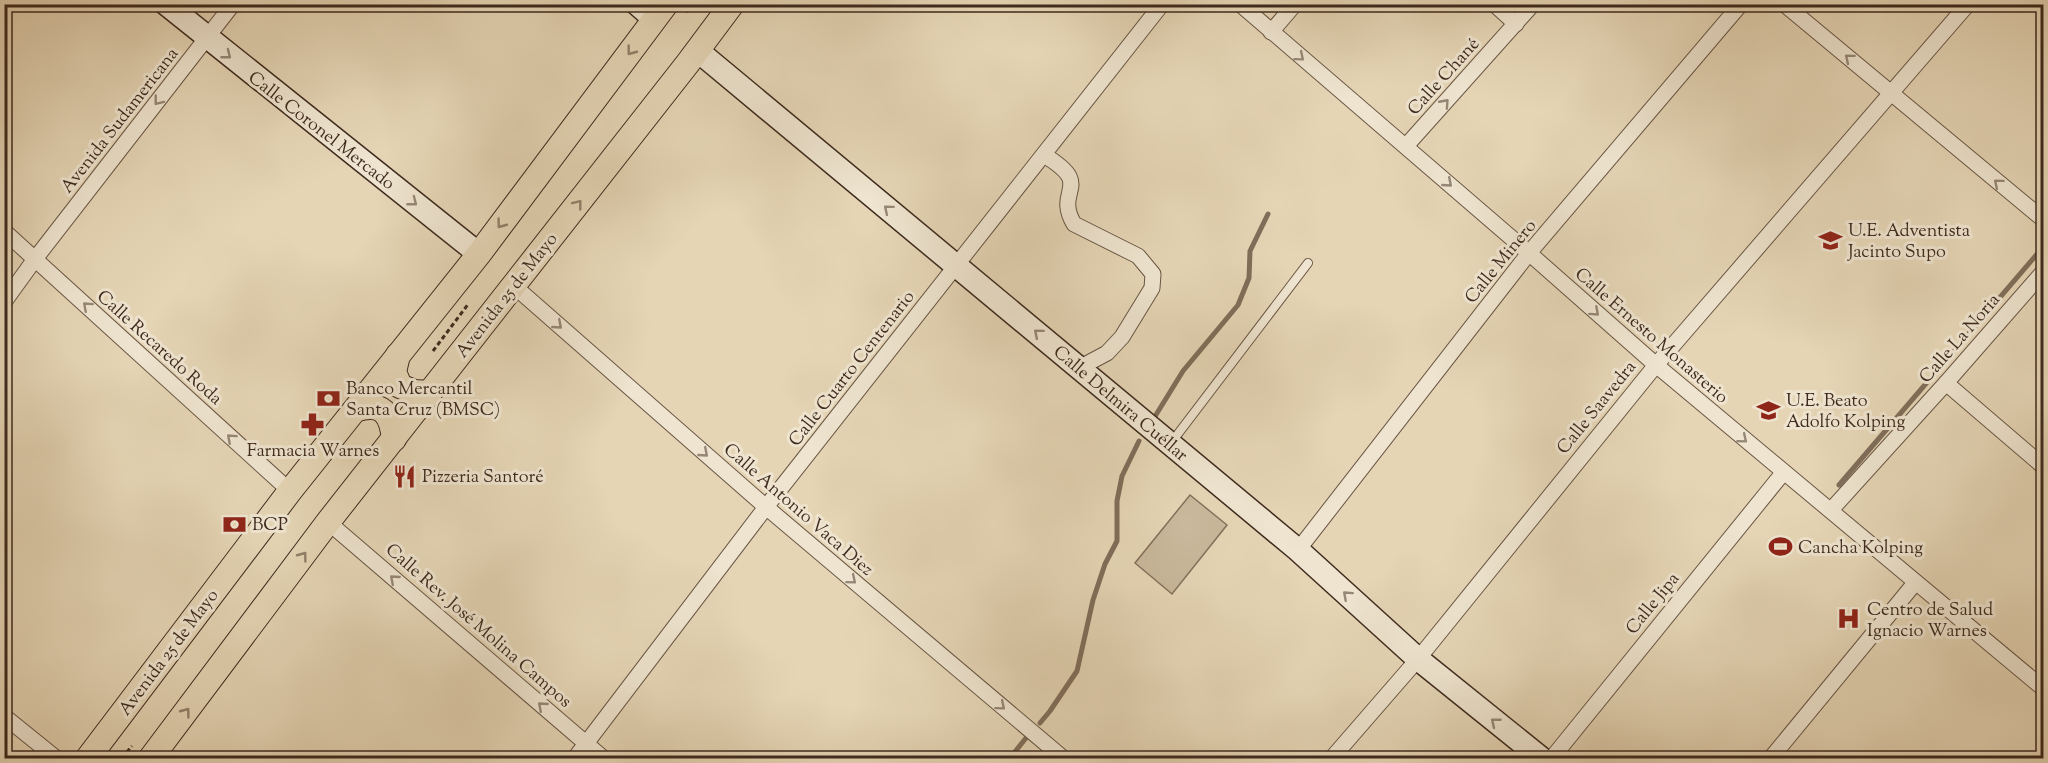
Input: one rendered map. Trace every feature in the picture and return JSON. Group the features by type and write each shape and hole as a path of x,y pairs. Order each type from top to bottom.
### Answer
{"main road":[{"name":"Calle Coronel Mercado","path":"166,4 206,39 479,254"},
{"name":"Avenida 25 de Mayo","path":"151,759 328,522 698,51 732,4"},
{"name":"Avenida 25 de Mayo","path":"88,759 290,491 479,254 652,9"},
{"name":"Calle Delmira Cuéllar","path":"698,51 1298,550 1418,659 1541,759"},
{"path":"398,355 394,372 400,386 414,392 430,393"},
{"path":"355,410 368,405 378,406 388,415 393,426 394,439"}],"street":[{"name":"Avenida Sudamericana","path":"4,302 233,4"},
{"name":"Calle Cuarto Centenario","path":"575,759 766,507 1162,4"},
{"name":"Calle Ernesto Monasterio","path":"1240,4 1656,365 2043,689"},
{"path":"1271,32 1295,4"},
{"path":"1494,4 1516,24"},
{"name":"Calle Chané","path":"1406,146 1533,4"},
{"name":"Calle Minero","path":"1298,550 1529,253 1741,4"},
{"path":"1784,4 2043,220"},
{"name":"Calle Saavedra","path":"1332,759 1418,659 1656,365 1968,4"},
{"path":"1044,155 1063,166 1070,176 1072,184 1068,197 1068,214 1074,224 1138,256 1153,274 1152,288 1122,337 1107,353 1079,368"},
{"name":"Calle Recaredo Roda","path":"4,231 290,491"},
{"name":"Calle La Noria","path":"1831,510 2043,271"},
{"name":"Calle Antonio Vaca Diez","path":"514,286 766,507 1063,759"},
{"path":"1946,383 2043,467"},
{"name":"Calle Jipa","path":"1552,759 1783,473"},
{"name":"Calle Rev. José Molina Campos","path":"328,522 603,759"},
{"path":"1771,759 1915,583"},
{"path":"4,716 56,759"}],"lane":[{"path":"1170,444 1308,264"}],"shaded area":[{"path":"1190,495 1227,525 1172,594 1135,563"}],"waterway":[{"path":"1154,418 1183,371 1238,305 1249,278 1250,251 1268,214"},
{"path":"1839,485 2044,246"},
{"path":"1040,723 1077,671 1093,600 1105,564 1117,541 1117,501 1122,476 1139,441"},
{"path":"1010,758 1026,738"}],"place":[{"name":"U.E. Adventista Jacinto Supo","path":"1830,240"},
{"name":"Banco Mercantil Santa Cruz (BMSC)","path":"328,398"},
{"name":"U.E. Beato Adolfo Kolping","path":"1768,410"},
{"name":"Farmacia Warnes","path":"313,424"},
{"name":"Pizzeria Santoré","path":"404,476"},
{"name":"BCP","path":"234,524"},
{"name":"Cancha Kolping","path":"1780,547"},
{"name":"Centro de Salud Ignacio Warnes","path":"1849,619"}]}
